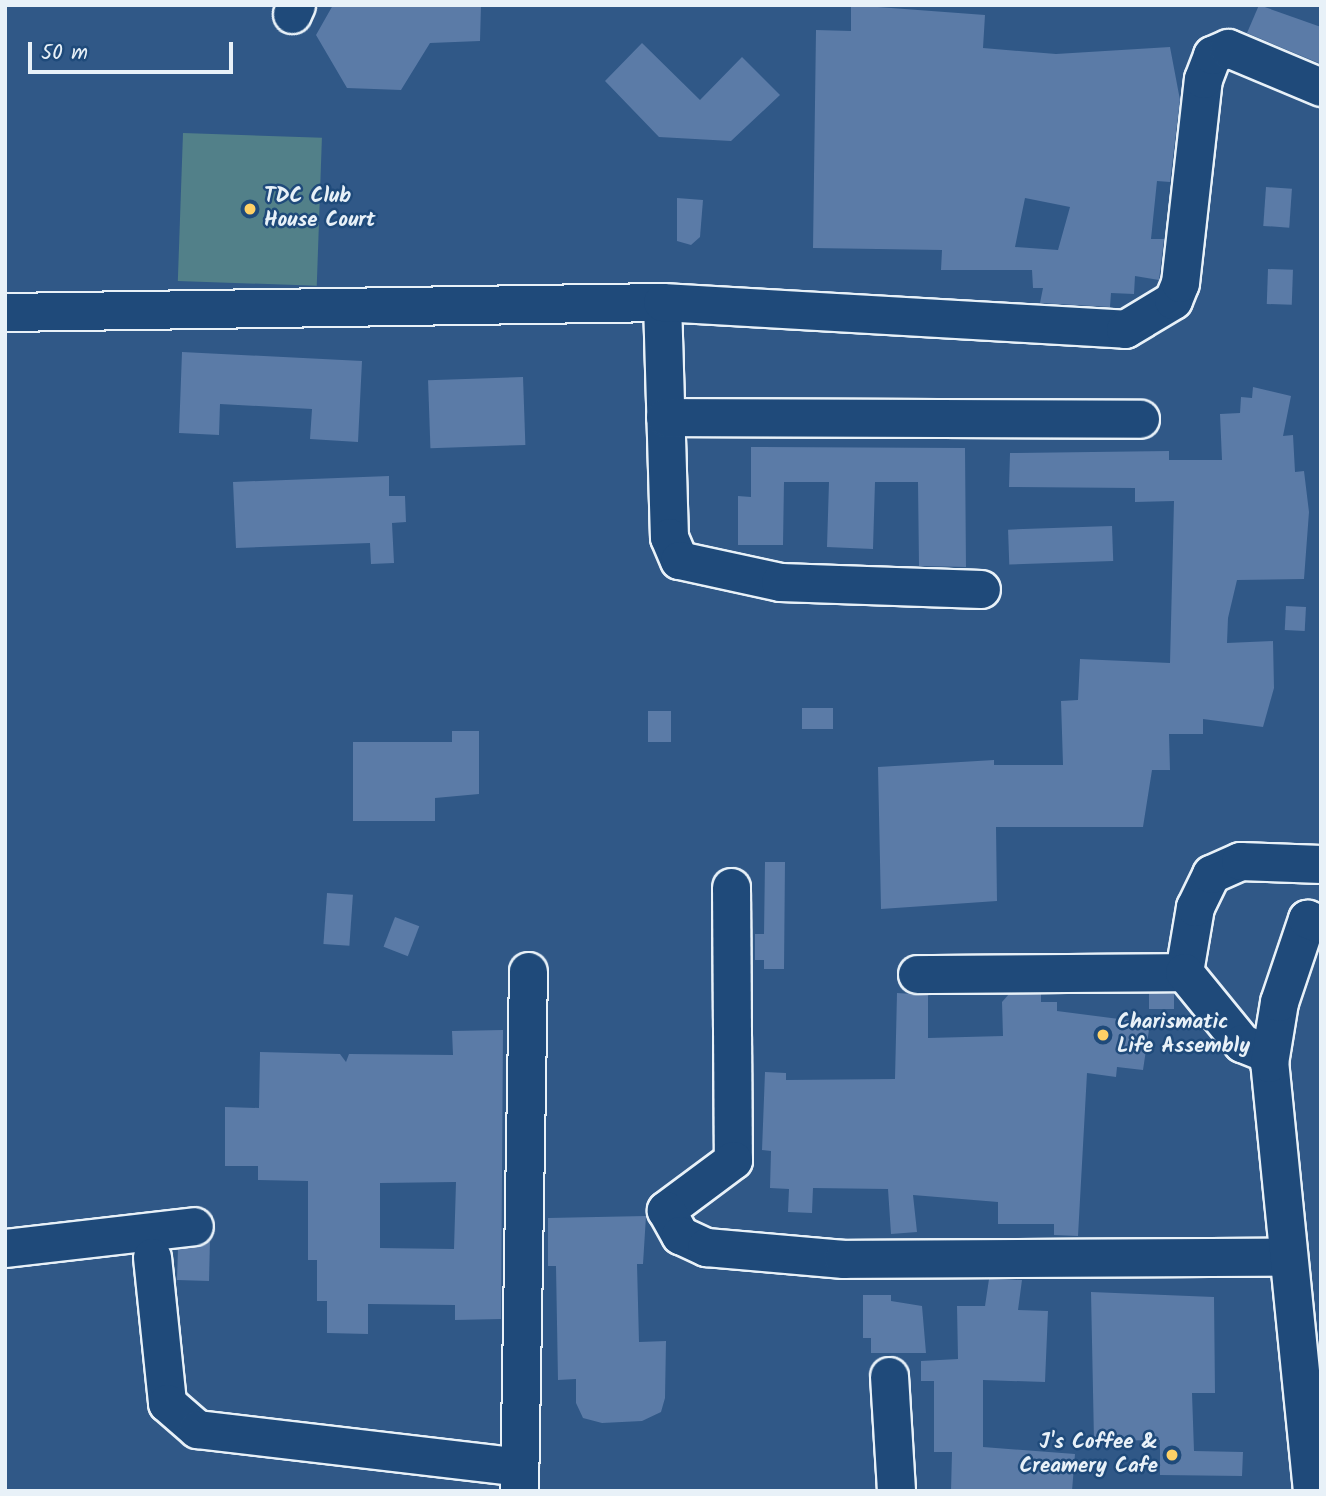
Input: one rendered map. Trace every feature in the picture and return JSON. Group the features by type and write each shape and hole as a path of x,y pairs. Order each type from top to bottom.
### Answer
{"street":[{"path":"5,312 662,302 1125,329 1173,300 1180,282 1203,79 1212,55 1228,48 1321,87"},
{"path":"662,302 669,537 689,566 780,582 981,589"},
{"path":"665,417 1140,419"},
{"path":"1269,1054 1242,1043 1184,972 1195,907 1211,874 1240,861 1321,864"},
{"path":"1312,1491 1269,1054 1314,921 1321,882"},
{"path":"731,887 733,1160 666,1210 680,1235 706,1247 843,1259 1287,1257"},
{"path":"152,1257 167,1403 197,1429 519,1479 528,971"},
{"path":"917,974 1184,972"},
{"path":"5,1248 194,1226"},
{"path":"889,1376 896,1491"}],"green space":[{"name":"TDC Club House Court","path":"183,133 322,138 317,286 178,281"}],"building":[{"path":"333,5 481,5 480,41 430,43 401,90 347,88 316,35"},
{"path":"851,5 985,15 983,48 1056,54 1170,47 1180,100 1170,182 1157,181 1151,239 1164,239 1159,280 1135,276 1134,294 1111,293 1110,307 1040,303 1043,288 1033,288 1032,270 941,270 942,250 813,248 816,30 851,31","holes":["1025,198 1070,207 1058,250 1015,247"]},
{"path":"1259,5 1321,27 1321,64 1247,33"},
{"path":"642,43 700,100 742,57 780,95 731,141 659,137 605,81"},
{"path":"1266,187 1292,189 1289,228 1263,226"},
{"path":"677,198 703,200 700,237 691,245 677,241"},
{"path":"1268,269 1293,270 1292,305 1267,304"},
{"path":"182,352 362,361 358,442 310,439 312,409 220,404 219,435 179,433"},
{"path":"523,377 525,445 430,448 428,380"},
{"path":"1253,387 1291,396 1283,436 1293,435 1295,472 1304,471 1309,512 1304,579 1237,580 1228,618 1227,643 1273,641 1274,688 1263,727 1203,719 1203,734 1169,734 1170,770 1152,770 1143,827 996,827 997,901 881,909 878,767 994,760 994,765 1063,765 1061,701 1078,700 1080,659 1170,663 1174,501 1135,502 1135,488 1009,487 1010,453 1169,451 1169,460 1222,460 1220,414 1240,413 1241,397 1252,398"},
{"path":"751,447 965,448 966,567 919,566 918,482 875,482 873,549 827,547 829,482 784,482 783,545 738,545 738,496 751,497"},
{"path":"389,476 389,496 405,496 406,522 392,523 394,563 371,564 370,543 236,548 233,482"},
{"path":"1112,526 1113,561 1009,565 1008,530"},
{"path":"1286,606 1306,607 1305,631 1285,630"},
{"path":"802,708 833,708 833,729 802,729"},
{"path":"648,711 671,711 671,742 648,742"},
{"path":"452,731 479,731 479,794 435,798 435,821 353,821 353,742 452,742"},
{"path":"765,862 785,862 784,969 764,969 764,960 755,960 755,934 764,934"},
{"path":"327,893 353,895 349,946 323,944"},
{"path":"395,917 419,926 408,956 384,947"},
{"path":"897,993 928,995 928,1038 1003,1036 1002,1002 1009,994 1041,994 1041,1002 1057,1002 1057,1011 1150,1023 1143,1070 1117,1067 1116,1077 1087,1073 1078,1236 1054,1235 1054,1224 998,1224 998,1202 913,1195 917,1232 891,1234 888,1189 813,1188 812,1213 788,1212 789,1189 770,1188 771,1151 762,1150 765,1072 786,1073 786,1080 895,1079"},
{"path":"1149,993 1174,993 1174,1009 1149,1009"},
{"path":"503,1030 501,1319 455,1320 455,1305 368,1304 368,1334 327,1333 327,1301 317,1301 317,1260 308,1260 308,1181 258,1180 258,1166 225,1166 225,1107 259,1108 260,1052 340,1054 346,1062 349,1054 453,1055 452,1031","holes":["456,1182 454,1249 380,1248 380,1183"]},
{"path":"646,1216 643,1264 637,1264 639,1342 666,1341 665,1398 661,1412 642,1421 602,1423 583,1418 576,1403 576,1379 558,1380 556,1266 548,1266 548,1218"},
{"path":"210,1239 209,1281 177,1280 178,1249"},
{"path":"989,1279 1022,1280 1018,1310 1048,1311 1045,1382 983,1380 983,1447 1075,1454 1072,1491 951,1491 952,1452 934,1452 934,1381 921,1381 921,1361 958,1359 957,1306 985,1306"},
{"path":"1091,1292 1214,1297 1215,1393 1192,1393 1194,1451 1243,1452 1242,1476 1160,1475 1160,1440 1094,1441"},
{"path":"863,1295 891,1295 891,1301 922,1306 926,1353 871,1353 871,1338 863,1338"}],"place":[{"name":"TDC Club House Court","path":"250,209"},
{"name":"Charismatic Life Assembly","path":"1103,1035"},
{"name":"J's Coffee & Creamery Cafe","path":"1172,1455"}]}
